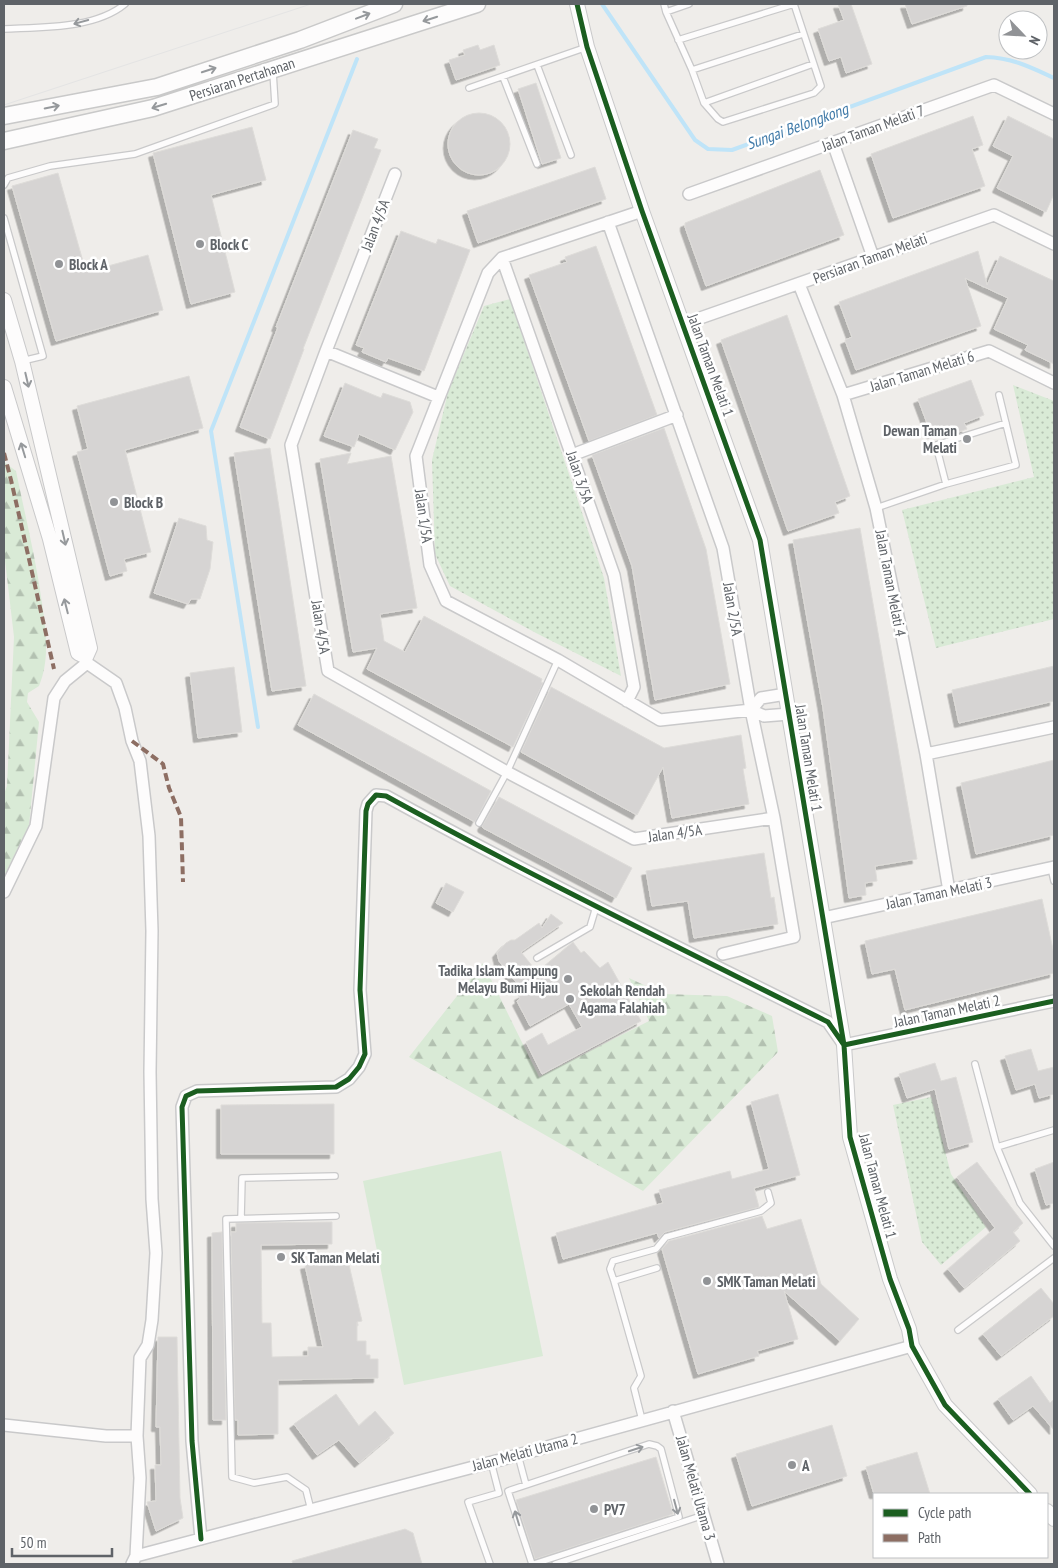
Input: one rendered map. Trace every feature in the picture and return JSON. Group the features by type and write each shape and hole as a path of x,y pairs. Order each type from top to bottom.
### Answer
{"main road":[{"name":"Persiaran Pertahanan","path":"9,113 157,87 300,40 394,4"},
{"name":"Persiaran Pertahanan","path":"6,142 153,108 477,4"}],"street":[{"name":"Jalan Taman Melati 1","path":"577,4 587,47 642,211 760,540 844,1045 850,1137 890,1279 908,1329 912,1346 945,1405 1029,1493"},
{"name":"Jalan Taman Melati 7","path":"689,194 994,85 1054,114"},
{"path":"833,142 873,256"},
{"name":"Jalan 4/5A","path":"395,174 291,445 328,671 507,772 634,838 774,818"},
{"path":"502,258 642,211"},
{"name":"Persiaran Taman Melati","path":"683,324 994,215 1054,244"},
{"name":"Jalan 2/5A","path":"608,222 723,548 751,710 774,818 794,937 723,954"},
{"name":"Jalan 1/5A","path":"502,258 488,273 416,456 430,565 446,601 558,660 660,720 751,710 764,716 789,714"},
{"name":"Jalan 3/5A","path":"502,258 614,575 634,688 627,701"},
{"name":"Jalan Taman Melati 4","path":"799,284 843,395 876,508 926,754 949,891"},
{"path":"4,300 22,361 90,648 86,660 65,681 54,698 36,826 4,892"},
{"path":"326,351 438,397"},
{"name":"Jalan Taman Melati 6","path":"843,395 989,351 1054,383"},
{"path":"4,387 50,539 78,653 116,683 125,708 132,741 140,761 150,836 152,931 150,1101 152,1199 156,1253 152,1320 148,1345 140,1358 137,1436 140,1478 136,1562"},
{"path":"572,455 677,415"},
{"name":"Jalan 1/5A","path":"751,710 761,698 786,694"},
{"path":"926,754 1054,726"},
{"path":"201,1539 192,1441 182,1107 186,1096 197,1091 336,1087 349,1079 359,1067 365,1054 360,990 366,811 368,804 376,796 386,796 464,839 596,907 828,1022 844,1045"},
{"name":"Jalan Taman Melati 3","path":"823,918 1053,867"},
{"name":"Jalan Taman Melati 2","path":"844,1045 1054,1001"},
{"name":"Jalan Melati Utama 2","path":"136,1562 201,1539 518,1455 912,1346"},
{"name":"Jalan Melati Utama 3","path":"673,1411 718,1564"},
{"path":"4,1425 106,1436 137,1436"}],"lane":[{"path":"4,30 73,24 114,13 125,4"},
{"path":"664,4 666,12 678,40 692,70 704,103 723,122 814,93 821,86 794,4 678,40"},
{"path":"666,12 689,4"},
{"path":"692,70 803,34"},
{"path":"469,88 587,47"},
{"path":"704,103 813,64"},
{"path":"537,65 571,155"},
{"path":"4,185 8,178 50,166 135,154 275,104 273,70"},
{"path":"503,76 537,164"},
{"path":"4,218 43,356 22,361"},
{"path":"876,508 946,484 1016,465 999,395"},
{"path":"946,484 936,445 1006,423"},
{"path":"479,823 507,772 558,660"},
{"path":"1053,867 1054,881"},
{"path":"537,958 590,927 596,907"},
{"path":"975,1064 997,1147 1020,1203 1054,1246"},
{"path":"997,1147 1054,1130"},
{"path":"241,1218 242,1178 335,1176"},
{"path":"642,1420 634,1388 641,1376 610,1268 613,1261 656,1249 666,1237 761,1211 771,1203 768,1192"},
{"path":"311,1510 306,1490 287,1477 254,1483 232,1478 226,1218 336,1216"},
{"path":"958,1330 1054,1258"},
{"path":"614,1281 657,1268"},
{"path":"649,1444 661,1449 679,1517 533,1564 508,1491 649,1444"},
{"path":"518,1455 526,1485"},
{"path":"490,1564 468,1502 500,1493 491,1462"},
{"path":"556,1564 704,1515"}],"green space":[{"path":"510,299 604,578 621,676 536,633 450,586 435,554 432,460 448,392 484,306"},
{"path":"1013,385 1054,401 1054,619 936,648 902,510 1034,477"},
{"path":"4,462 16,471 37,570 46,634 46,655 39,686 28,693 27,702 39,722 29,826 4,876 4,794 7,786 14,637 4,552"},
{"path":"483,963 539,1077 649,1021 629,978 663,994 727,996 772,1016 778,1052 643,1191 409,1057"},
{"path":"931,1097 951,1174 986,1227 941,1265 922,1242 893,1105"},
{"path":"501,1151 543,1356 404,1385 363,1181"}],"building":[{"path":"838,4 851,4 872,64 846,73 841,57 829,61 818,29 844,20"},
{"path":"905,4 967,4 967,6 912,24"},
{"path":"478,45 480,50 494,45 500,65 456,80 449,60 465,55 463,50"},
{"path":"536,83 561,158 542,164 518,89"},
{"path":"473,113 485,113 501,122 508,132 510,144 508,156 501,166 485,175 473,175 462,170 453,161 448,150 448,138 453,127 462,118"},
{"path":"973,116 983,145 972,149 985,186 893,218 871,154"},
{"path":"1008,116 1054,139 1054,194 1046,212 997,188 1013,156 993,146"},
{"name":"Block C","path":"252,127 266,180 211,195 235,292 191,304 153,153"},
{"path":"353,130 378,139 374,148 381,150 270,439 240,427 278,327 276,327"},
{"path":"595,167 606,199 478,243 467,211"},
{"path":"820,170 844,235 706,286 685,223"},
{"name":"Block A","path":"58,173 86,272 148,255 163,310 56,341 12,186"},
{"path":"401,231 436,244 438,239 470,250 424,371 388,358 386,362 362,352 364,348 356,345"},
{"path":"596,246 657,415 589,441 529,275 567,262 565,257"},
{"path":"978,251 987,285 1000,256 1054,281 1054,364 1025,350 1028,345 994,329 1008,298 965,278 981,326 856,370 845,340 852,337 839,302"},
{"path":"787,315 850,496 835,502 839,513 788,531 721,340"},
{"name":"Block B","path":"189,376 203,428 125,450 151,552 124,559 127,571 110,576 77,452 88,449 77,406"},
{"path":"971,380 984,415 964,423 967,429 953,434 951,427 931,434 918,399"},
{"path":"345,383 381,398 383,393 410,402 413,412 395,450 359,434 354,447 324,436"},
{"path":"664,428 706,549 730,684 655,700 632,566 592,455"},
{"path":"270,448 306,686 272,691 234,453"},
{"path":"351,453 347,464 391,456 417,608 380,614 384,641 405,652 424,616 542,679 541,682 543,683 513,747 367,669 377,648 353,652 320,459"},
{"path":"179,518 206,526 207,540 213,542 210,569 200,599 191,599 188,604 154,593"},
{"path":"860,528 917,859 875,866 877,881 865,883 866,895 849,898 823,708 793,540"},
{"path":"1054,666 1054,701 959,723 952,690"},
{"path":"234,667 242,732 198,738 190,673"},
{"path":"551,687 664,748 741,735 746,768 743,769 749,804 672,818 663,767 637,815 521,752"},
{"path":"314,694 491,791 475,822 298,725"},
{"path":"1054,760 1054,835 976,854 961,783"},
{"path":"499,797 632,868 616,898 483,828 482,826"},
{"path":"764,853 771,898 774,897 778,924 694,938 688,901 652,906 646,871"},
{"path":"446,883 464,892 453,912 436,903"},
{"path":"1042,899 1054,954 1054,973 905,1010 895,969 872,974 865,941"},
{"path":"551,914 563,923 521,952 537,972 573,942 581,953 584,951 600,968 608,962 641,1021 542,1074 526,1042 542,1033 548,1045 582,1027 569,1004 530,1026 517,1001 520,999 519,996 525,993 499,961 497,953 506,943 515,940 539,923 542,928"},
{"path":"1031,1049 1038,1071 1054,1067 1054,1094 1039,1098 1035,1084 1016,1090 1005,1056"},
{"path":"935,1063 941,1081 956,1077 973,1142 949,1149 935,1089 907,1098 899,1074"},
{"path":"778,1094 800,1175 754,1188 759,1207 665,1232 659,1238 657,1233 563,1259 556,1233 663,1203 659,1190 730,1171 732,1179 769,1169 751,1102"},
{"path":"334,1104 334,1154 221,1154 221,1105"},
{"path":"977,1162 1023,1223 1013,1232 1020,1241 964,1288 948,1269 995,1228 957,1177"},
{"path":"1054,1162 1054,1203 1046,1205 1035,1169"},
{"path":"762,1216 767,1229 801,1219 821,1284 859,1319 840,1341 784,1291 798,1339 757,1351 759,1356 698,1374 662,1249 669,1241"},
{"path":"332,1222 332,1244 261,1245 262,1323 271,1323 272,1357 308,1356 308,1347 323,1347 305,1265 347,1256 362,1321 357,1322 357,1341 366,1341 366,1355 370,1355 370,1359 378,1359 378,1378 278,1380 278,1434 238,1435 238,1420 235,1420 231,1232 236,1232 236,1223"},
{"path":"222,1232 226,1420 213,1420 212,1233"},
{"path":"1041,1288 1054,1304 1054,1316 1001,1356 983,1334"},
{"path":"158,1337 177,1337 180,1498 183,1518 156,1531 147,1502 156,1501 155,1465 161,1465 160,1427 156,1427"},
{"path":"1031,1376 1050,1403 1054,1399 1054,1430 1033,1406 1013,1420 998,1399"},
{"path":"336,1394 359,1426 375,1411 394,1433 359,1463 339,1440 317,1455 294,1424"},
{"name":"A","path":"832,1425 847,1476 752,1506 736,1454"},
{"path":"917,1452 930,1493 874,1493 866,1467"},
{"name":"PV7","path":"656,1457 673,1514 535,1559 516,1500"},
{"path":"405,1529 413,1533 422,1564 293,1564 292,1561"}],"waterway":[{"name":"Sungai Belongkong","path":"602,4 695,140 708,149 732,150 986,57 1013,61 1054,78"},
{"path":"258,727 211,431 357,59"}],"tram line":[{"path":"4,105 311,4"}],"marked path":[{"path":"4,453 54,669"},
{"path":"132,741 163,764 169,788 181,817 183,882"}],"cycle path":[{"path":"577,4 587,47 642,211 760,540 844,1045 850,1137 890,1279 909,1329 912,1346 945,1405 1029,1493"},
{"path":"201,1539 192,1441 182,1107 186,1096 197,1091 336,1087 349,1079 359,1067 365,1054 360,990 366,811 368,804 376,795 386,796 551,883 828,1022 844,1045 1054,1001"}],"place":[{"name":"Block C","path":"200,244"},
{"name":"Block A","path":"59,264"},
{"name":"Dewan Taman Melati","path":"967,439"},
{"name":"Block B","path":"114,502"},
{"name":"Tadika Islam Kampung Melayu Bumi Hijau","path":"568,979"},
{"name":"Sekolah Rendah Agama Falahiah","path":"570,999"},
{"name":"SK Taman Melati","path":"281,1257"},
{"name":"SMK Taman Melati","path":"707,1281"},
{"name":"A","path":"792,1465"},
{"name":"PV7","path":"594,1509"}]}
